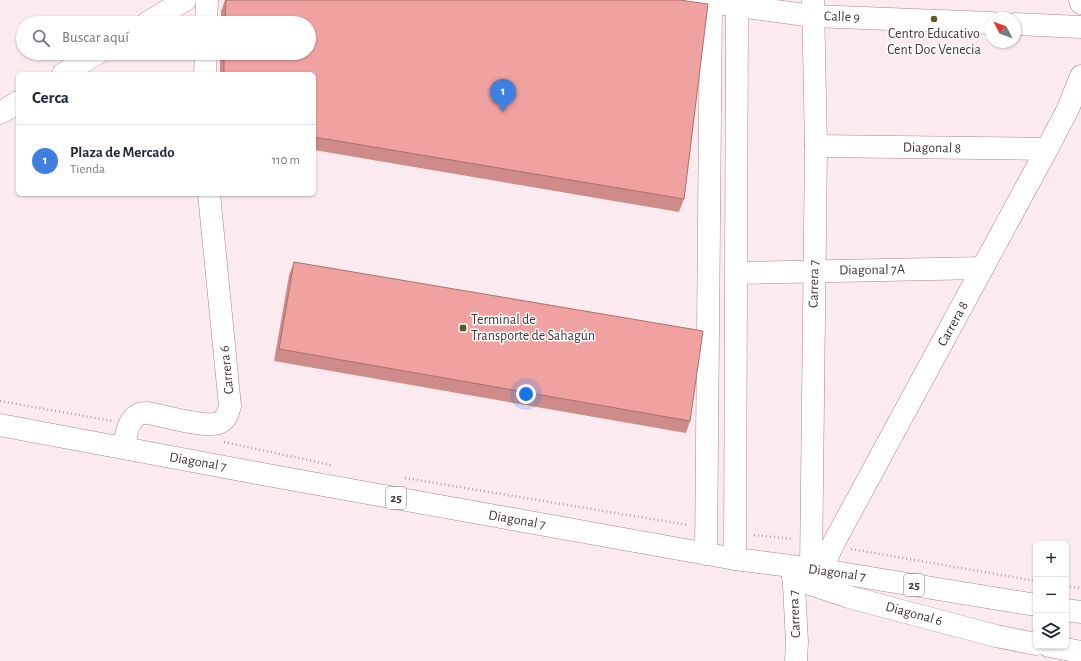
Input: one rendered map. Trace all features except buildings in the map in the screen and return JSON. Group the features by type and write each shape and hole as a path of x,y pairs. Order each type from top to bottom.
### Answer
{"main road":[{"path":"159,16 185,0"},
{"path":"206,16 207,0"},
{"path":"702,1 708,163 706,554"},
{"name":"Calle 9","path":"702,1 737,5 813,8 985,22"},
{"path":"735,559 737,5"},
{"name":"Carrera 7","path":"796,661 805,571 821,544 814,271 816,146 813,8"},
{"path":"1021,24 1081,27"},
{"path":"66,72 86,60"},
{"path":"205,72 206,60"},
{"name":"Carrera 8","path":"821,544 983,268 1068,109 1081,76"},
{"path":"0,113 16,103"},
{"name":"Diagonal 8","path":"816,146 1047,149"},
{"path":"708,163 737,166"},
{"name":"Carrera 6","path":"130,424 138,414 148,413 210,425 220,423 228,415 230,406 210,196"},
{"path":"708,204 737,207"},
{"name":"Diagonal 7A","path":"737,273 983,268"},
{"path":"125,448 125,436 130,424"},
{"name":"Diagonal 7","path":"0,425 706,554 805,571 1033,605"},
{"path":"706,450 736,455"},
{"name":"Diagonal 6","path":"805,571 849,597 996,636 1033,643"},
{"path":"1069,610 1081,612"},
{"path":"1065,649 1081,652"}],"path":[{"path":"0,401 130,424"},
{"path":"223,442 333,465"},
{"path":"402,478 706,528"},
{"path":"736,532 821,544 1033,580"},
{"path":"1069,586 1081,588"}],"place":[{"name":"Centro Educativo Cent Doc Venecia","path":"934,19"},
{"name":"Plaza de Mercado","path":"503,112"},
{"name":"Terminal de Transporte de Sahagún","path":"463,328"}]}
